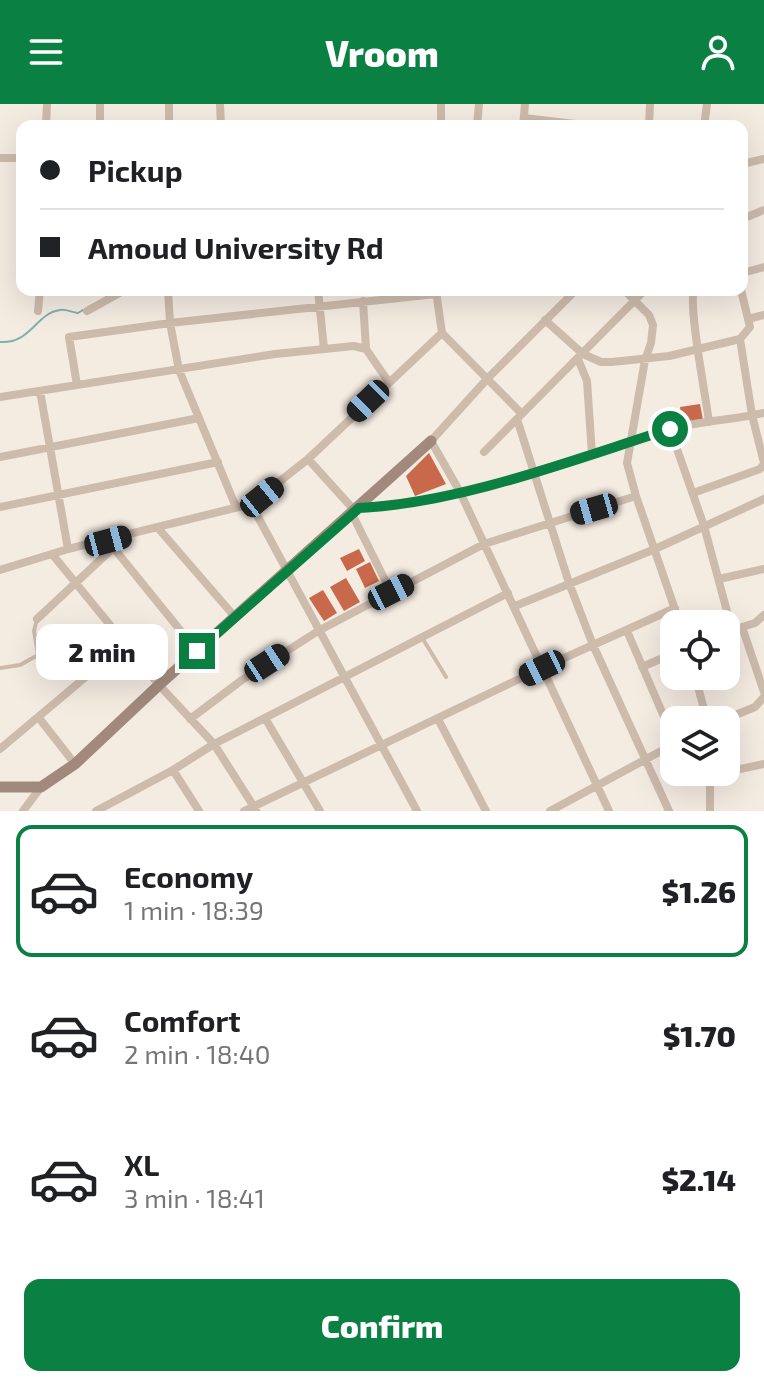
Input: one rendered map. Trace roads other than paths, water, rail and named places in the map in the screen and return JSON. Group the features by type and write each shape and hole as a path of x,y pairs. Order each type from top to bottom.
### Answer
{"street":[{"path":"38,311 39,296"},
{"path":"87,311 114,296"},
{"path":"168,296 179,370 236,507"},
{"path":"319,296 324,349"},
{"path":"77,385 69,337 404,296"},
{"path":"437,296 442,333 488,378 519,417 548,522 569,583 593,645 669,811"},
{"path":"23,811 41,787 75,764 431,441 570,296"},
{"path":"244,811 255,809 302,783 542,668 675,608 627,463 653,325 649,315 631,296"},
{"path":"484,452 639,296"},
{"path":"692,296 709,422"},
{"path":"580,357 601,362 645,360 740,339 749,331 742,296"},
{"path":"363,301 366,349 388,381"},
{"path":"748,319 764,315"},
{"path":"545,320 580,357 587,381 592,455"},
{"path":"0,570 68,549 110,545 158,528 251,504 308,459 442,333"},
{"path":"693,493 760,469 764,463 752,415 740,339"},
{"path":"0,397 324,349 354,346 366,349"},
{"path":"40,391 68,549"},
{"path":"355,511 460,492 592,455 670,429 764,413"},
{"path":"0,457 199,418"},
{"path":"670,429 704,526 728,610"},
{"path":"431,441 460,492 515,606 609,811"},
{"path":"308,459 355,511 391,592"},
{"path":"0,507 218,462"},
{"path":"190,719 242,680 318,631 484,544 636,496"},
{"path":"515,606 655,549 764,499"},
{"path":"251,504 417,811"},
{"path":"158,528 235,617"},
{"path":"37,619 110,545"},
{"path":"110,545 197,651"},
{"path":"52,554 159,685 214,744 255,809"},
{"path":"719,579 764,569"},
{"path":"96,811 214,744 508,593"},
{"path":"740,628 755,623 764,615"},
{"path":"627,631 660,709"},
{"path":"0,749 125,644"},
{"path":"740,644 764,694 755,707 740,713"},
{"path":"642,667 660,659"},
{"path":"39,718 75,764"},
{"path":"265,718 320,811"},
{"path":"438,719 486,811"},
{"path":"550,811 660,750"},
{"path":"740,769 764,764"},
{"path":"173,770 199,811"},
{"path":"710,786 710,811"},
{"path":"0,787 41,787"},
{"path":"116,801 121,811"}],"lane":[{"path":"0,668 20,665 38,655 34,631 37,619"},
{"path":"422,637 446,677"}],"waterway":[{"path":"0,342 26,334 52,312 78,313 83,310"}]}
